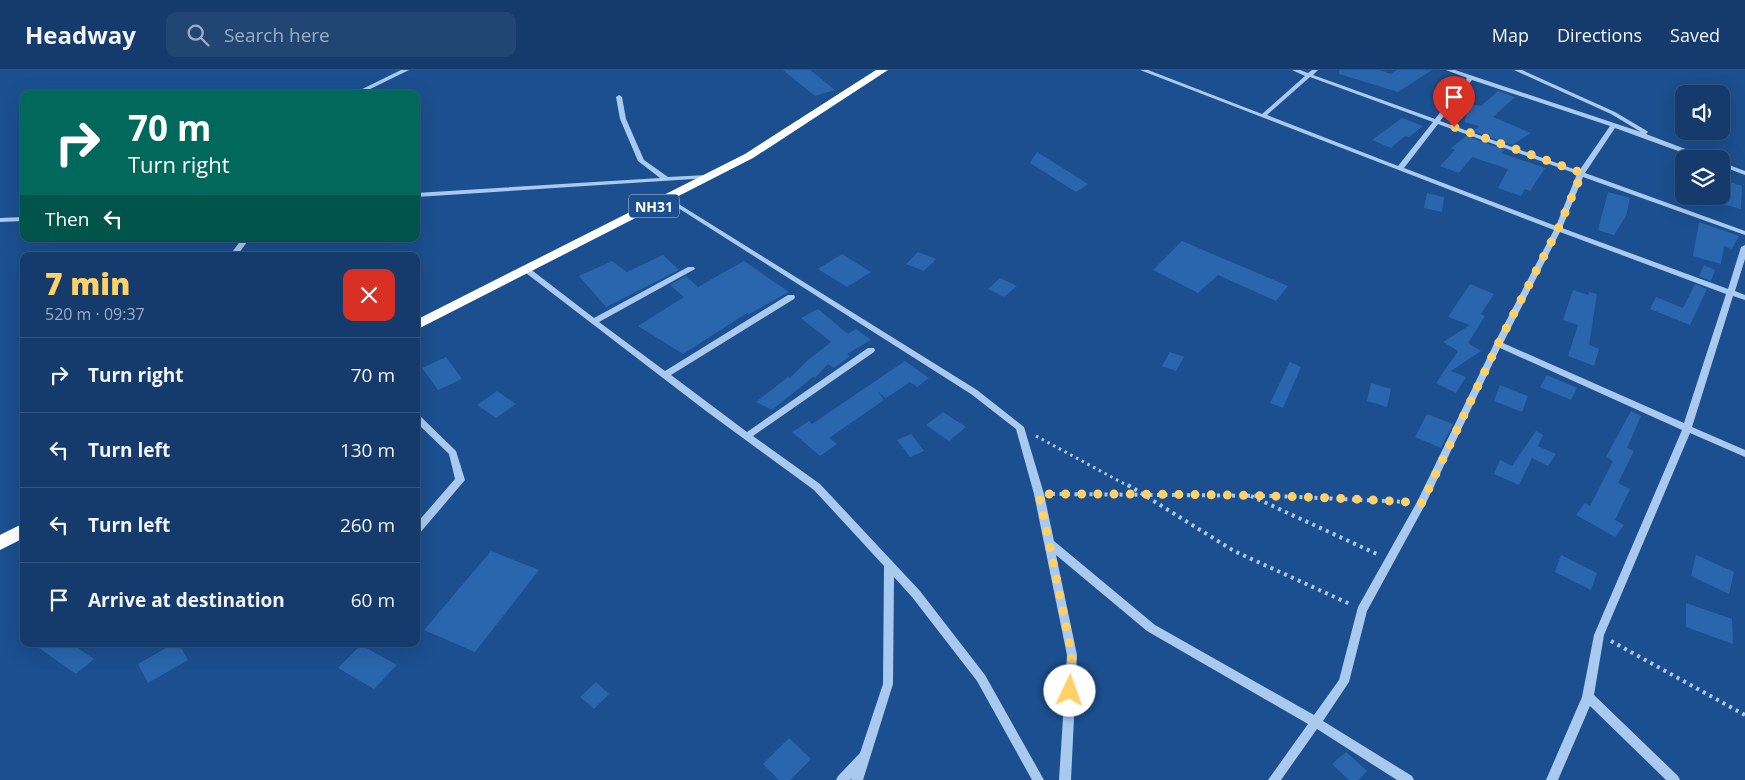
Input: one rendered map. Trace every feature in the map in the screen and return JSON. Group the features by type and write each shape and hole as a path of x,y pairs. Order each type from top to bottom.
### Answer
{"highway":[{"name":"NH31","path":"420,324 749,156 883,70"},
{"path":"0,543 20,532"}],"street":[{"path":"364,90 406,70"},
{"path":"1146,70 1558,229 1745,298"},
{"path":"1295,70 1312,72 1436,121 1745,233"},
{"path":"1449,70 1684,150"},
{"path":"1517,70 1613,113 1658,140"},
{"path":"1263,116 1312,72"},
{"path":"1400,168 1471,77"},
{"path":"619,97 623,119 641,161 667,180"},
{"path":"1274,780 1344,682 1362,610 1422,503 1498,344 1558,229 1582,173 1614,125"},
{"path":"1730,167 1745,173"},
{"path":"420,194 708,177"},
{"path":"667,199 974,392 1020,427 1039,494 1072,655 1066,780"},
{"path":"0,220 20,218"},
{"path":"1552,780 1588,698 1600,635 1687,429 1745,247"},
{"path":"594,322 691,269"},
{"path":"526,270 818,487 916,594 981,678 1038,780"},
{"path":"665,375 791,297"},
{"path":"1498,344 1745,454"},
{"path":"747,436 871,350"},
{"path":"420,421 453,453 460,480 420,526"},
{"path":"1049,542 1151,628 1315,722 1408,780"},
{"path":"858,780 888,684 889,564"},
{"path":"1588,698 1674,780"},
{"path":"842,780 864,756"}],"path":[{"path":"1020,427 1144,494 1234,551 1362,610"},
{"path":"1039,494 1248,495 1355,498 1422,503"},
{"path":"1248,495 1390,560"},
{"path":"1600,635 1745,715"}],"building":[{"path":"783,70 810,70 835,90 815,96"},
{"path":"1339,70 1380,70 1391,74 1397,70 1432,70 1398,92 1339,74"},
{"path":"1498,91 1515,97 1493,117 1531,133 1512,145 1473,131 1479,126 1464,122 1471,104 1481,106"},
{"path":"1402,118 1423,126 1409,137 1405,136 1391,148 1372,140"},
{"path":"1466,136 1505,150 1501,153 1545,168 1530,191 1525,189 1521,196 1498,188 1508,169 1472,157 1459,173 1440,166 1455,150 1451,148"},
{"path":"1037,152 1088,184 1076,192 1030,163"},
{"path":"1730,182 1742,186 1741,209 1725,205 1730,205"},
{"path":"1608,192 1630,198 1626,216 1614,235 1598,230"},
{"path":"1427,193 1444,197 1442,212 1424,208"},
{"path":"1699,222 1739,236 1732,249 1724,246 1721,264 1693,256"},
{"path":"1182,241 1288,286 1276,301 1218,275 1198,293 1153,270"},
{"path":"918,252 936,259 924,271 906,264"},
{"path":"842,254 871,272 847,287 818,269"},
{"path":"663,255 679,270 606,307 579,276 612,261 627,272"},
{"path":"744,261 789,292 749,314 747,313 683,354 638,326 684,297 670,285 686,276 698,287"},
{"path":"1704,265 1715,270 1711,281 1699,276"},
{"path":"1000,278 1017,286 1004,297 988,289"},
{"path":"1470,284 1494,294 1481,314 1485,316 1468,343 1481,351 1451,371 1466,377 1456,393 1436,383 1458,351 1443,342 1470,325 1448,317"},
{"path":"1695,284 1707,289 1690,325 1650,309 1656,297 1683,308"},
{"path":"1573,290 1588,295 1589,292 1597,294 1589,345 1599,349 1594,366 1568,356 1578,325 1563,320"},
{"path":"818,309 848,334 856,329 871,340 847,354 850,356 834,368 828,364 815,378 813,377 772,410 756,402 788,377 790,378 808,360 831,342 801,318"},
{"path":"1170,352 1184,357 1176,371 1162,366"},
{"path":"446,357 462,379 438,390 422,368"},
{"path":"905,361 929,378 917,387 910,382 886,398 877,391 884,400 829,438 837,444 820,456 792,432 809,421 812,424"},
{"path":"1290,362 1301,367 1283,408 1270,403"},
{"path":"1547,375 1577,388 1571,400 1540,387"},
{"path":"1371,383 1391,389 1387,407 1367,401"},
{"path":"1500,385 1528,396 1522,412 1494,401"},
{"path":"497,391 516,404 496,418 477,405"},
{"path":"1631,411 1641,416 1627,448 1634,451 1618,483 1630,489 1615,520 1624,525 1615,537 1576,515 1585,503 1590,506 1613,461 1606,457"},
{"path":"943,412 966,427 949,441 926,425"},
{"path":"1427,414 1453,424 1441,448 1415,437"},
{"path":"1536,431 1543,435 1538,446 1556,454 1548,466 1532,458 1519,485 1494,474 1500,460 1512,466"},
{"path":"911,434 924,451 910,457 897,440"},
{"path":"491,551 539,570 475,652 424,630"},
{"path":"1561,555 1597,573 1591,590 1555,572"},
{"path":"1696,555 1734,572 1729,594 1691,576"},
{"path":"1686,603 1732,619 1733,644 1686,627"},
{"path":"37,647 76,647 94,659 76,674"},
{"path":"168,647 181,647 188,660 148,683 138,664"},
{"path":"359,647 365,647 397,665 374,689 338,668"},
{"path":"596,682 609,694 594,709 580,697"},
{"path":"789,738 811,759 790,780 779,780 763,764"},
{"path":"1346,752 1367,771 1358,780 1349,780 1332,764"}],"route":[{"path":"1070,691 1072,655 1039,494 1248,495 1355,498 1422,503 1498,344 1558,229 1582,173 1454,127"}]}
